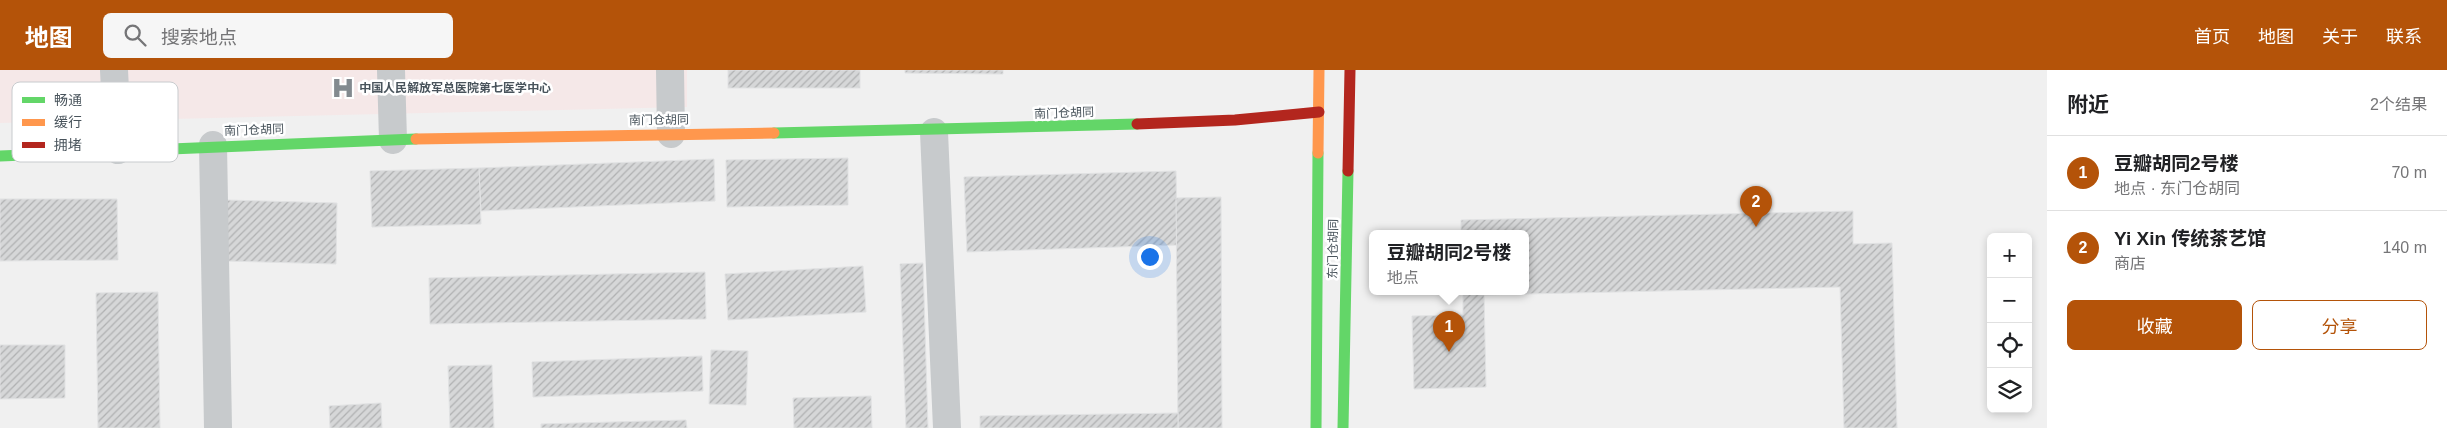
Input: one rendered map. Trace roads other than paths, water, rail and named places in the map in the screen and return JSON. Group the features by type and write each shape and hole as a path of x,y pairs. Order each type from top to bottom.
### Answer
{"street":[{"path":"391,70 393,140"},
{"path":"670,70 671,134"},
{"name":"东门仓胡同","path":"1316,428 1319,70"},
{"name":"东门仓胡同","path":"1343,428 1350,70"},
{"name":"南门仓胡同","path":"178,147 671,134 934,132 1256,120 1319,112"},
{"path":"934,132 947,428"},
{"path":"213,145 218,428"}],"place":[{"name":"中国人民解放军总医院第七医学中心","path":"343,88"},
{"name":"Yi Xin 传统茶艺馆","path":"1756,227"},
{"name":"豆瓣胡同2号楼","path":"1449,352"}]}
